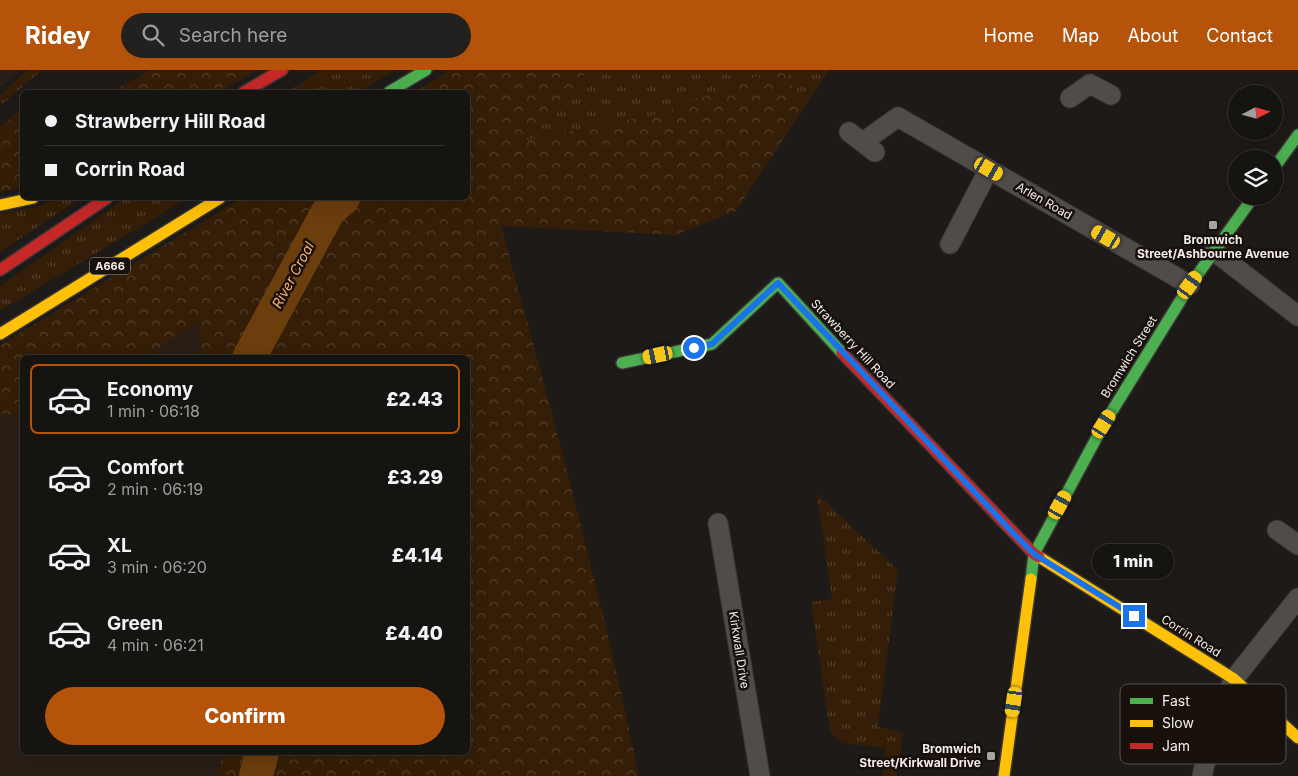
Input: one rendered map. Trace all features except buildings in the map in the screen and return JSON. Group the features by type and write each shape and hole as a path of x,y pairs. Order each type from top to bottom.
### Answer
{"main road":[{"path":"392,90 426,70"},
{"path":"248,90 287,72"},
{"path":"266,90 287,72"},
{"path":"1283,156 1298,135"},
{"path":"0,205 24,200"},
{"path":"0,270 104,200"},
{"name":"A666","path":"0,334 217,200"},
{"name":"Bromwich Street","path":"1004,776 1034,554 1104,424 1190,285 1247,205"},
{"name":"Strawberry Hill Road","path":"622,363 712,344 778,283 1034,554"},
{"name":"Corrin Road","path":"1034,554 1239,684"},
{"name":"Corrin Road","path":"1286,727 1298,738"}],"street":[{"path":"1070,98 1089,77 1111,95"},
{"name":"Arlen Road","path":"862,142 898,117 1190,285"},
{"path":"950,244 989,169"},
{"path":"1214,251 1298,316"},
{"name":"Kirkwall Drive","path":"718,523 760,776"},
{"path":"1277,530 1298,545"},
{"path":"1232,684 1298,598"}],"shaded area":[{"path":"0,70 21,70 0,87"},
{"path":"198,323 202,355 149,355"},
{"path":"0,414 20,415 20,755 223,755 216,776 0,776"}],"green space":[{"path":"28,70 42,70 0,106 0,95"},
{"path":"150,70 256,70 224,90 115,90"},
{"path":"322,70 395,70 362,90 290,90"},
{"path":"451,70 590,70 517,142 663,113 773,70 785,70 803,110 736,211 675,235 501,226 557,431 592,569 639,776 216,776 223,755 470,755 470,355 202,355 197,323 149,355 20,355 20,415 0,414 0,345 239,200 470,200 470,90 417,90"},
{"path":"590,70 773,70 663,113 516,143"},
{"path":"785,70 829,70 803,110"},
{"path":"20,112 20,188 0,192 0,127"},
{"path":"55,200 78,200 0,252 0,213 36,207"},
{"path":"123,200 185,200 0,311 0,286"},
{"path":"817,494 898,570 878,727 903,732 897,776 883,776 886,748 842,743 830,731 811,602 832,599"}],"waterway":[{"name":"River Croal","path":"251,355 329,210 341,200"},
{"name":"River Croal","path":"256,776 261,755"}],"traffic: fast":[{"path":"392,90 426,70"},
{"path":"1283,156 1298,135"},
{"path":"1031,579 1034,554 1104,424 1190,285 1248,205"},
{"path":"622,363 712,344 778,283 842,353"}],"traffic: slow":[{"path":"0,205 24,200"},
{"path":"0,334 217,200"},
{"path":"1039,557 1239,684"},
{"path":"1004,776 1031,579"},
{"path":"1286,727 1298,738"}],"traffic: jam":[{"path":"247,90 282,70"},
{"path":"0,270 104,200"},
{"path":"842,353 1034,554 1039,557"}],"place":[{"name":"Bromwich Street/Ashbourne Avenue","path":"1213,225"},
{"name":"Bromwich Street/Kirkwall Drive","path":"991,756"}],"route":[{"path":"694,348 712,344 778,283 1034,554 1134,616"}]}
